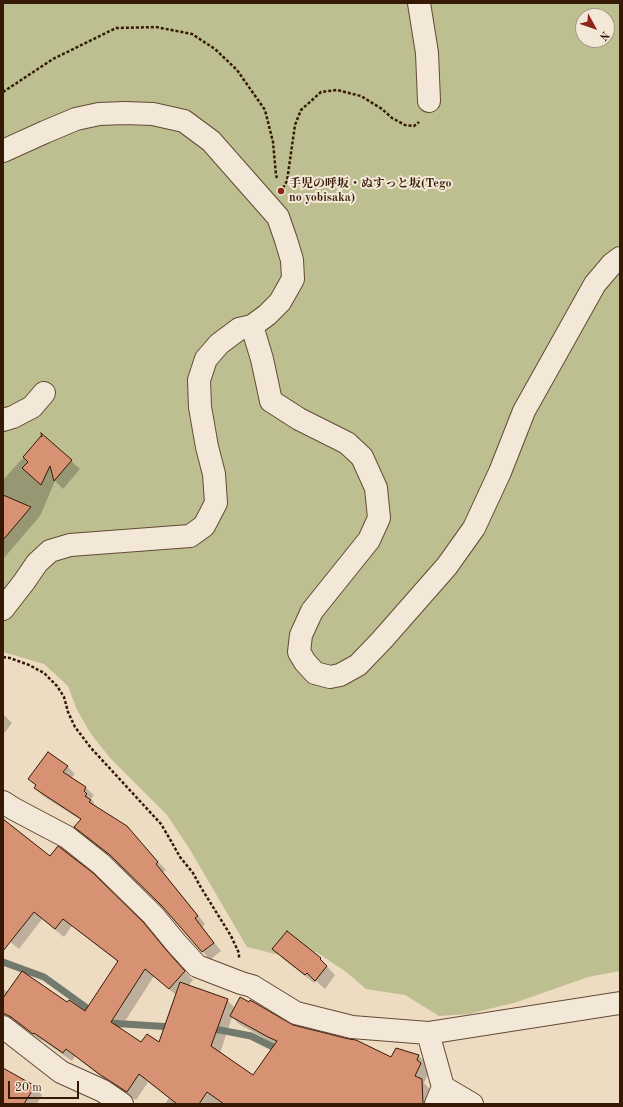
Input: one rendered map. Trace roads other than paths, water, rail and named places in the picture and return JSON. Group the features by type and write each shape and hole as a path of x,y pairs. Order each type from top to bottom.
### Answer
{"street":[{"path":"419,3 426,53 429,101"},
{"path":"3,151 76,119 99,114 154,114 184,122 211,141 278,216 292,260 293,279 280,302 267,315 252,326 239,329 219,344 206,359 199,380 200,407 207,447 214,474 216,503 204,526 190,536 70,545 50,551 37,563 3,609"},
{"path":"252,326 262,359 271,401 299,419 347,443 362,457 376,488 379,518 369,540 312,611 301,635 299,652 305,662 315,673 330,677 340,675 358,666 446,566 474,528 500,472 524,411 595,284 612,264 620,258"},
{"path":"3,420 13,417 32,407 44,393"},
{"path":"3,802 67,837 101,864 153,915 197,966 252,986 296,1013 352,1027 428,1033 620,1003"},
{"path":"3,1027 61,1072 103,1091 122,1104"},
{"path":"428,1033 440,1096 472,1104"}],"waterway":[{"path":"3,962 44,977 94,1013"},
{"path":"104,1020 108,1023 173,1027"},
{"path":"209,1030 220,1030 251,1036 281,1051"}],"place":[{"name":"手児の呼坂・ぬすっと坂(Tego no yobisaka)","path":"281,191"}]}
